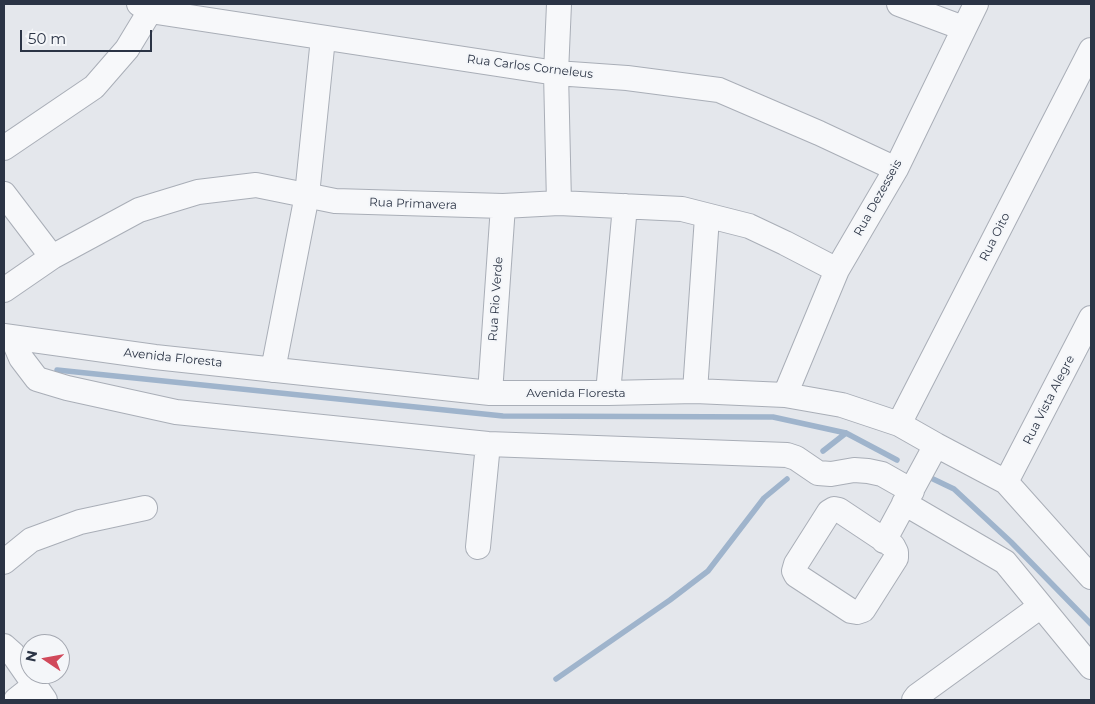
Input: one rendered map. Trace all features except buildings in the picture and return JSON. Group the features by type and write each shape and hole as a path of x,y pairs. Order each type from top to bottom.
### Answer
{"street":[{"path":"559,4 556,73 559,203"},
{"path":"898,4 963,28"},
{"name":"Rua Dezesseis","path":"785,394 837,270 896,169 976,4"},
{"path":"4,148 94,86 128,50 144,8"},
{"name":"Rua Carlos Corneleus","path":"144,8 324,38 556,73 627,78 719,90 818,132 896,169"},
{"path":"272,370 307,195 324,38"},
{"name":"Rua Oito","path":"899,424 1091,50"},
{"name":"Rua Primavera","path":"4,290 52,257 139,210 198,192 256,185 335,201 503,206 559,203 682,209 707,217 749,226 837,270"},
{"path":"4,194 52,257"},
{"name":"Rua Rio Verde","path":"490,393 503,206"},
{"path":"608,393 625,206"},
{"path":"695,391 707,217"},
{"name":"Rua Vista Alegre","path":"1006,482 1091,318"},
{"path":"8,337 37,379 67,388 176,412 488,444 777,454 796,458 818,473 831,474 854,470 882,474 908,497 1005,562 1091,667"},
{"name":"Avenida Floresta","path":"8,337 155,357 490,393 695,391 785,394 842,405 899,424 1006,482 1091,577"},
{"path":"478,547 488,444"},
{"path":"884,540 936,445"},
{"path":"4,562 31,540 80,522 145,508"},
{"path":"834,509 839,510 884,540 893,546 896,558 863,610 851,611 796,576 794,571 796,564 829,512 834,509"},
{"path":"914,700 1041,606"},
{"path":"4,646 13,654 40,693 16,700"}],"waterway":[{"path":"57,370 503,416 773,417 846,433 897,460"},
{"path":"823,451 846,433"},
{"path":"931,478 954,489 1011,542 1091,624"},
{"path":"556,679 670,600 708,571 764,498 787,479"}]}
